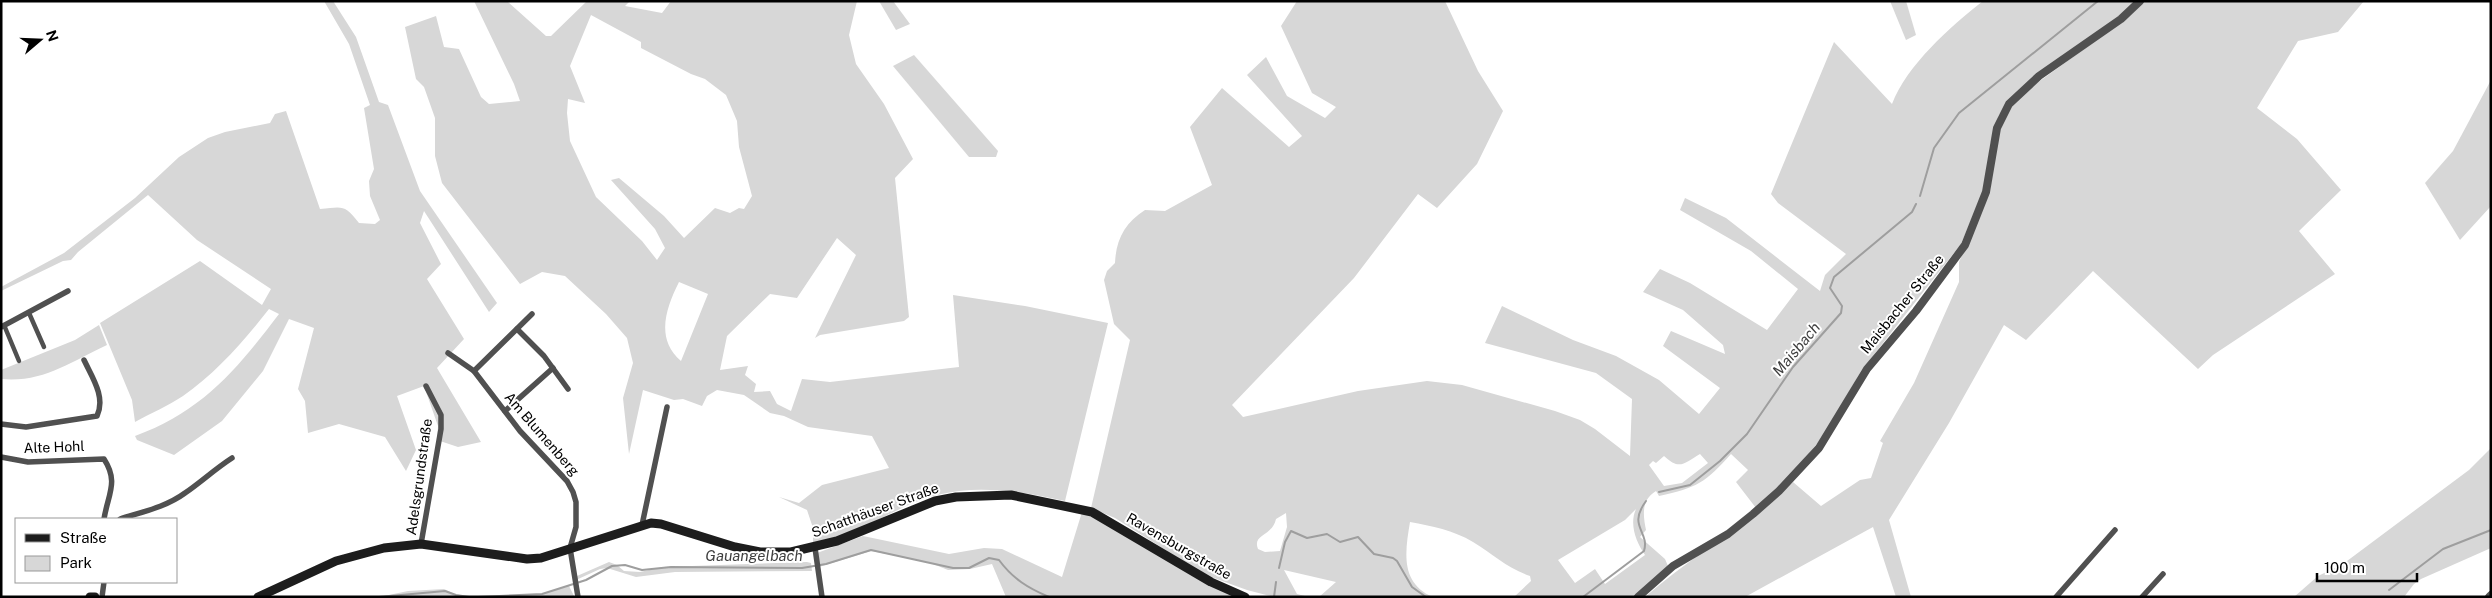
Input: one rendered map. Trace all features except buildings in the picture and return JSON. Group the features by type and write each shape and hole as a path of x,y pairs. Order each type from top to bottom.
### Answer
{"main road":[{"name":"Schatthäuser Straße","path":"258,597 336,561 384,548 421,544 527,559 570,548 642,525 661,524 760,552 791,552 815,548 837,541 935,501 956,497 1011,496 1047,501 1100,516"},
{"name":"Ravensburgstraße","path":"1100,516 1211,582 1246,597"},
{"path":"90,597 95,597"}],"street":[{"name":"Maisbacher Straße","path":"1638,597 1673,566 1728,534 1753,514 1779,491 1818,448 1866,369 1916,311 1965,244 1986,192 1997,128 2010,104 2045,71 2122,19 2140,1"},
{"path":"19,361 2,326 68,291"},
{"path":"29,313 44,347"},
{"path":"474,370 532,314"},
{"path":"517,329 544,356 568,389"},
{"name":"Am Blumenberg","path":"448,353 474,370 520,431 571,486 576,502 576,527 570,548"},
{"path":"1,424 26,427 97,416 100,404 99,394 84,360"},
{"path":"505,411 552,368"},
{"name":"Adelsgrundstraße","path":"421,544 441,429 441,415 426,386"},
{"path":"642,525 668,407"},
{"name":"Alte Hohl","path":"1,458 28,462 104,459 112,471 113,478 104,518"},
{"path":"123,518 164,506 185,493 212,470 232,458"},
{"path":"2056,597 2115,530"},
{"path":"570,548 578,597"},
{"path":"815,548 822,597"},
{"path":"2142,597 2163,574"},
{"path":"102,597 104,583"}],"green space":[{"path":"324,1 333,1 356,37 379,102 388,105 420,191 497,303 489,312 424,211 420,223 441,264 427,279 464,339 437,368 481,442 458,447 437,440 438,426 424,386 397,396 416,450 406,471 385,437 339,424 308,433 305,401 298,389 314,328 289,319 263,371 222,421 174,455 137,440 135,436 159,426 180,414 217,386 248,353 279,314 269,309 240,345 207,377 177,400 135,422 132,400 100,323 200,261 262,305 271,289 197,240 148,195 78,252 71,260 63,261 1,291 1,287 64,253 135,198 179,157 208,138 225,132 270,123 275,114 286,111 320,209 342,208 350,213 359,223 375,224 380,220 370,196 369,181 374,169 364,108 370,105 349,44"},
{"path":"474,1 507,1 546,36 551,36 587,1 630,1 625,6 662,13 671,1 857,1 849,35 856,64 884,104 913,159 895,178 909,317 904,321 820,335 815,338 856,255 837,238 797,298 770,294 727,336 720,370 748,366 745,375 756,384 754,392 770,391 777,404 791,411 802,379 830,382 959,367 953,295 1025,306 1108,323 1065,501 1001,490 953,492 917,502 854,531 813,545 813,528 807,510 779,497 799,503 822,485 889,468 872,436 808,427 784,416 770,413 744,395 717,390 707,396 702,406 683,399 674,400 643,390 629,454 623,398 633,363 627,338 606,314 565,276 542,272 520,284 442,183 435,156 435,118 424,87 416,79 405,27 436,16 444,47 459,49 481,97 489,104 520,101 514,84","holes":["591,15 641,42 641,48 691,74 705,79 726,95 737,121 739,147 752,196 744,209 739,208 730,213 715,208 684,238 664,216 619,178 611,180 655,229 665,248 657,260 642,241 596,197 570,141 567,113 568,99 585,103 570,66","679,282 708,294 681,361 668,343 665,323 670,302"]},
{"path":"879,1 893,1 910,24 896,30"},
{"path":"1297,1 1445,1 1478,71 1503,111 1477,164 1437,208 1418,194 1354,278 1232,405 1243,417 1358,391 1427,381 1462,385 1555,411 1580,420 1630,456 1632,399 1596,373 1485,343 1502,306 1573,340 1616,356 1659,380 1699,414 1720,388 1663,346 1671,331 1725,354 1723,345 1683,310 1643,292 1660,269 1690,283 1767,330 1798,289 1751,251 1680,210 1685,198 1726,218 1820,291 1825,275 1846,254 1778,203 1771,194 1834,42 1892,104 1899,89 1919,61 1944,35 1983,1 2136,1 2121,16 2023,86 1999,115 1990,145 1985,186 1961,244 1861,371 1823,437 1776,491 1756,508 1736,482 1748,470 1731,454 1715,471 1692,487 1659,496 1656,491 1651,495 1644,508 1646,530 1640,537 1665,559 1668,566 1635,597 1514,597 1531,581 1530,576 1507,565 1458,534 1410,522 1406,555 1407,566 1415,584 1422,591 1433,597 1319,597 1336,582 1284,570 1297,594 1309,597 1274,597 1214,578 1194,568 1115,518 1091,508 1130,340 1114,324 1104,280 1107,271 1115,263 1117,246 1123,232 1132,220 1145,210 1165,211 1212,185 1190,127 1222,88 1289,147 1302,136 1247,75 1266,57 1287,96 1325,118 1336,107 1312,93 1281,26","holes":["1700,454 1708,463 1682,483 1664,486 1649,465 1653,461 1656,463 1664,456 1669,461 1682,464","1636,509 1633,521 1634,533 1645,555 1605,584 1595,569 1575,583 1558,560 1625,520","1286,513 1287,527 1280,551 1265,552 1258,549 1258,541 1271,529 1276,519"]},
{"path":"1890,1 1906,1 1916,35 1906,40"},
{"path":"2145,1 2364,1 2338,32 2298,41 2257,108 2297,139 2341,190 2299,231 2335,274 2213,355 2198,369 2093,271 2026,340 2004,325 1949,423 1889,520 1911,597 1896,597 1873,527 1745,597 1645,597 1757,512 1793,482 1821,506 1860,480 1871,478 1883,443 1880,441 1914,383 1959,282 1959,262 1990,191 1998,132 2007,112 2022,94 2132,14"},
{"path":"914,55 998,151 996,157 969,157 893,66"},
{"path":"2491,80 2491,206 2460,240 2425,183 2453,151"},
{"path":"99,325 107,345 56,370 30,378 1,379 1,370 75,340"},
{"path":"2491,448 2491,548 2421,579 2414,584 2404,597 2294,597 2318,576 2343,564 2469,470"},
{"path":"1082,512 1108,523 1238,597 1006,597 992,564 970,569 948,570 928,562 871,551 819,567 817,553 863,536 949,554 984,548 1002,549 1062,577"},
{"path":"609,562 617,565 624,571 640,572 663,567 807,562 811,563 812,571 675,572 636,577 607,568 600,569 576,580 577,576"},
{"path":"569,586 574,596 494,597 542,594"},
{"path":"444,589 461,597 379,597 408,591"}],"waterway":[{"name":"Maisbach","path":"1920,196 1934,148 1959,113 2098,1"},
{"name":"Maisbach","path":"1659,492 1690,485 1720,461 1747,434 1793,367 1841,313 1842,306 1830,288 1834,277 1912,212 1916,204"},
{"name":"Maisbach","path":"1583,597 1644,551 1645,544 1639,517 1646,501"},
{"path":"2389,590 2443,549 2491,530"},
{"name":"Maisbach","path":"1279,568 1285,542 1291,531 1307,538 1327,534 1340,542 1358,537 1374,554 1393,558 1397,561 1412,587 1426,597"},
{"name":"Gauangelbach","path":"478,597 542,594 586,580 612,566 625,565 642,570 671,567 802,568 826,564 871,550 953,568 969,568 989,558 999,560 1021,582 1049,597"},
{"name":"Maisbach","path":"1274,597 1276,582"},
{"name":"Gauangelbach","path":"379,597 445,591 469,597"}]}
